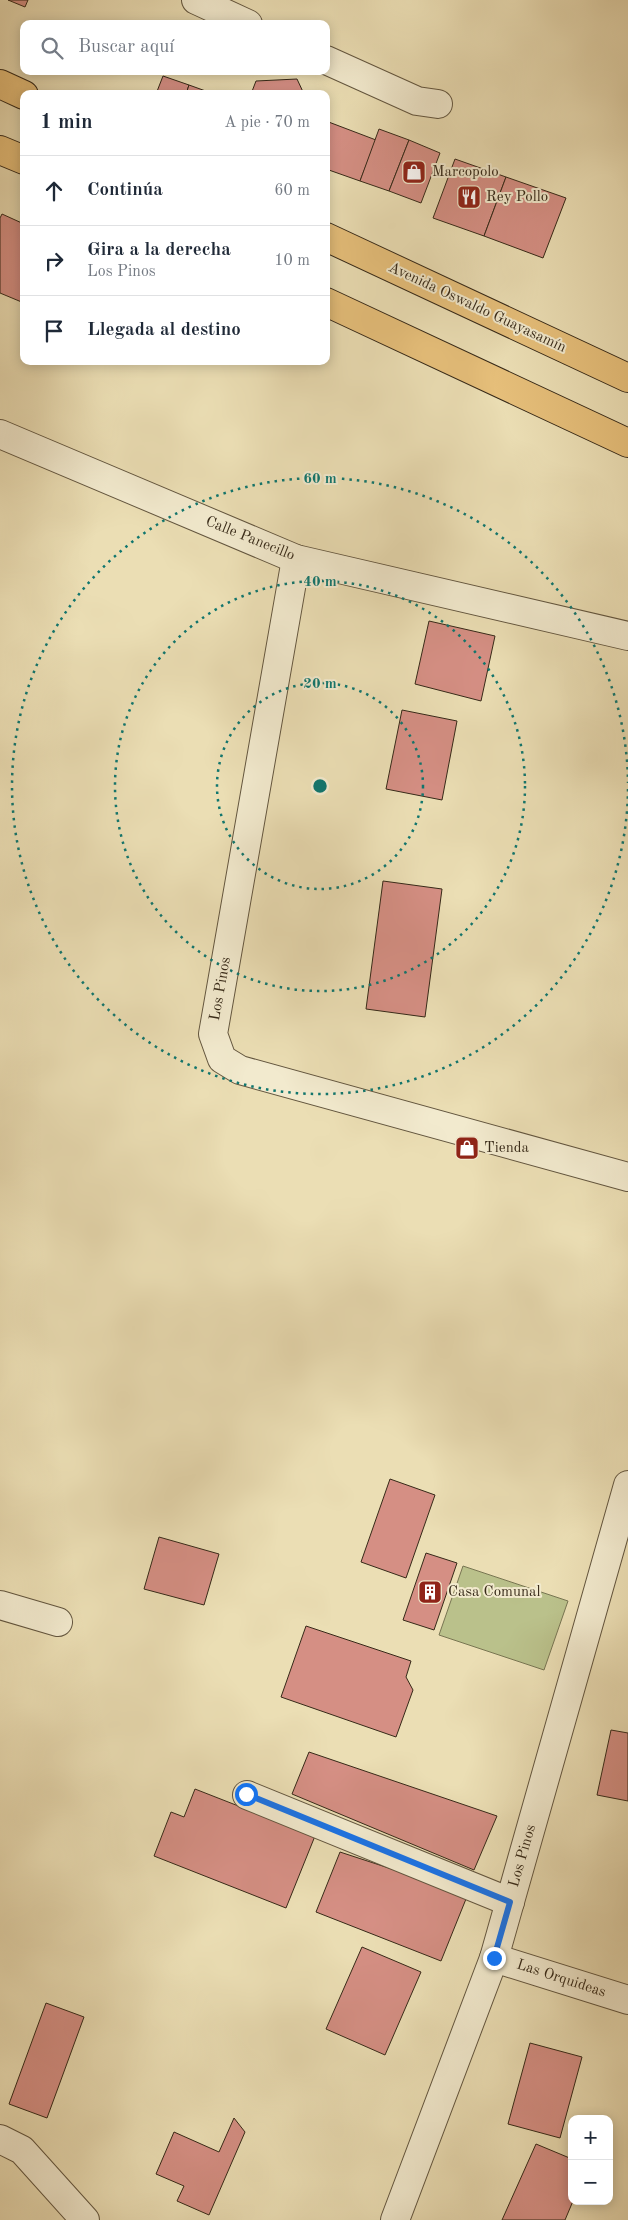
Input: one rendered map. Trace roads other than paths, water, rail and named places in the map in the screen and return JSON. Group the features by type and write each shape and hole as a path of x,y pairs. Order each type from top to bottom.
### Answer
{"main road":[{"path":"0,84 20,93"},
{"path":"0,150 20,158"},
{"name":"Avenida Oswaldo Guayasamín","path":"330,239 628,378"},
{"path":"330,304 628,443"}],"street":[{"path":"196,0 239,20"},
{"path":"330,62 417,101 438,104"},
{"name":"Calle Panecillo","path":"0,434 296,559 628,636"},
{"name":"Los Pinos","path":"296,559 213,1034 222,1059 240,1070 628,1177"},
{"name":"Los Pinos","path":"395,2220 494,1958 628,1484"},
{"path":"0,1606 58,1622"},
{"path":"246,1794 510,1902"},
{"name":"Las Orquideas","path":"494,1958 628,2000"},
{"path":"0,2139 22,2150 85,2220"}],"place":[{"name":"Marcopolo","path":"414,172"},
{"name":"Rey Pollo","path":"469,197"},
{"name":"Tienda","path":"467,1148"},
{"name":"Casa Comunal","path":"430,1592"}]}
